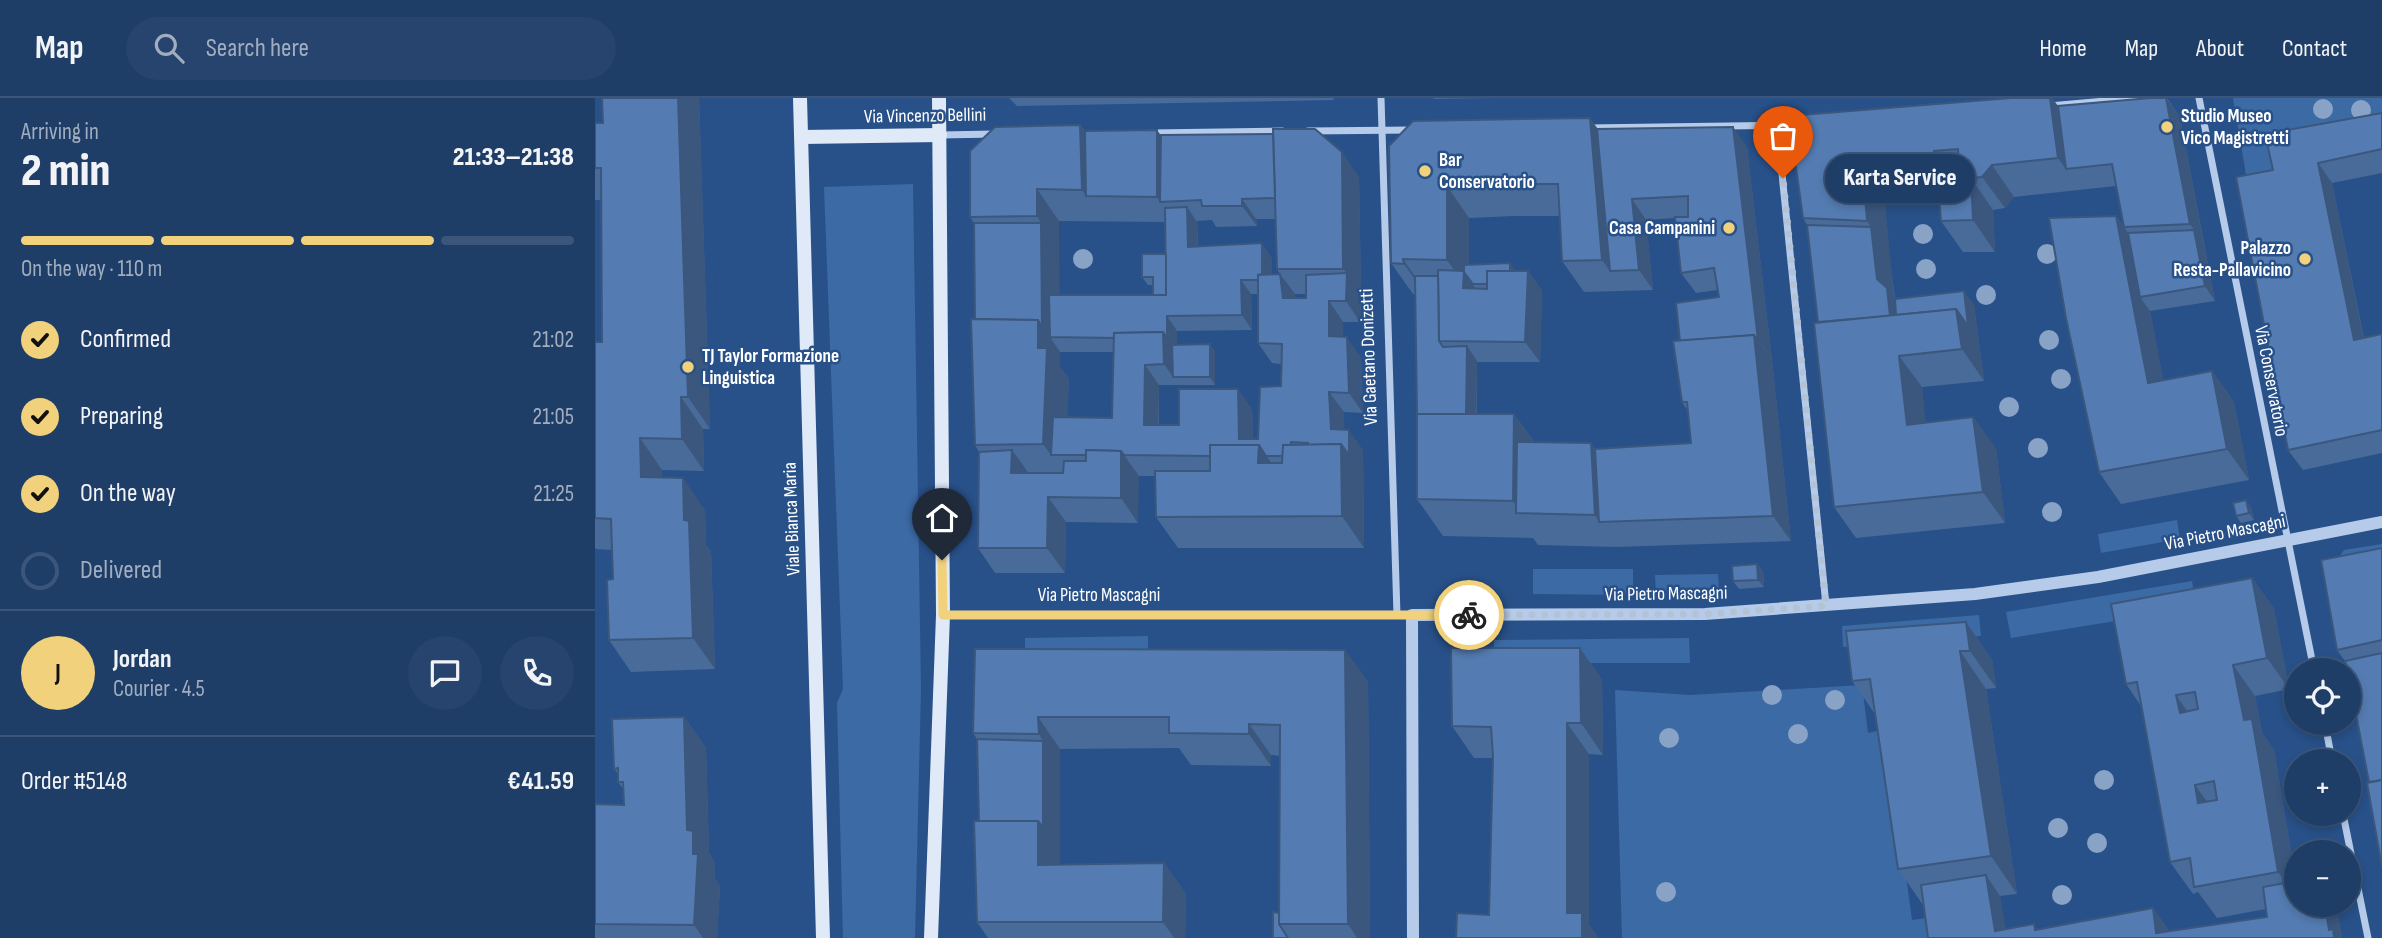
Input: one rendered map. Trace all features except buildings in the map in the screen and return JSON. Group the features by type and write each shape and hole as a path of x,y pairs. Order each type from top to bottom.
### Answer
{"main road":[{"name":"Viale Bianca Maria","path":"800,98 823,938"},
{"path":"931,938 943,615 939,98"},
{"name":"Via Vincenzo Bellini","path":"802,137 940,135"}],"street":[{"name":"Via Gaetano Donizetti","path":"1381,98 1397,615"},
{"path":"2045,106 2139,98"},
{"name":"Via Conservatorio","path":"2199,98 2312,658"},
{"path":"1575,128 1804,124"},
{"path":"1777,125 1826,606"},
{"path":"1143,133 1426,130"},
{"name":"Via Vincenzo Bellini","path":"940,135 1006,134"},
{"name":"Via Pietro Mascagni","path":"943,615 1705,614 1975,594 2098,577 2382,522"},
{"path":"1412,615 1413,938"},
{"path":"2345,826 2368,938"}],"shaded area":[{"path":"2233,98 2382,98 2382,136 2287,191 2250,198"},
{"path":"913,184 921,689 915,938 843,938 837,703 843,689 824,187"},
{"path":"2177,520 2180,539 2101,553 2098,534"},
{"path":"2382,544 2382,573 2339,557 2344,550"},
{"path":"1533,569 1633,569 1633,595 1533,594"},
{"path":"1718,574 1719,591 1656,593 1655,575"},
{"path":"2192,581 2196,608 2011,638 2006,612"},
{"path":"1979,615 1981,636 1843,647 1842,626"},
{"path":"1148,636 1148,653 1025,654 1025,638"},
{"path":"1689,638 1690,663 1517,663 1494,654 1494,640"},
{"path":"1862,685 1868,733 1886,729 1912,920 1927,918 1929,938 1622,938 1615,690 1690,695"}],"way so far":[{"path":"1469,615 1705,614 1826,606 1783,178"}],"place":[{"name":"Studio Museo Vico Magistretti","path":"2167,127"},
{"name":"Bar Conservatorio","path":"1425,171"},
{"name":"Karta Service","path":"1783,178"},
{"name":"Casa Campanini","path":"1729,228"},
{"name":"Palazzo Resta-Pallavicino","path":"2305,259"},
{"name":"TJ Taylor Formazione Linguistica","path":"688,367"}],"route":[{"path":"942,560 943,615 1469,615"}]}
